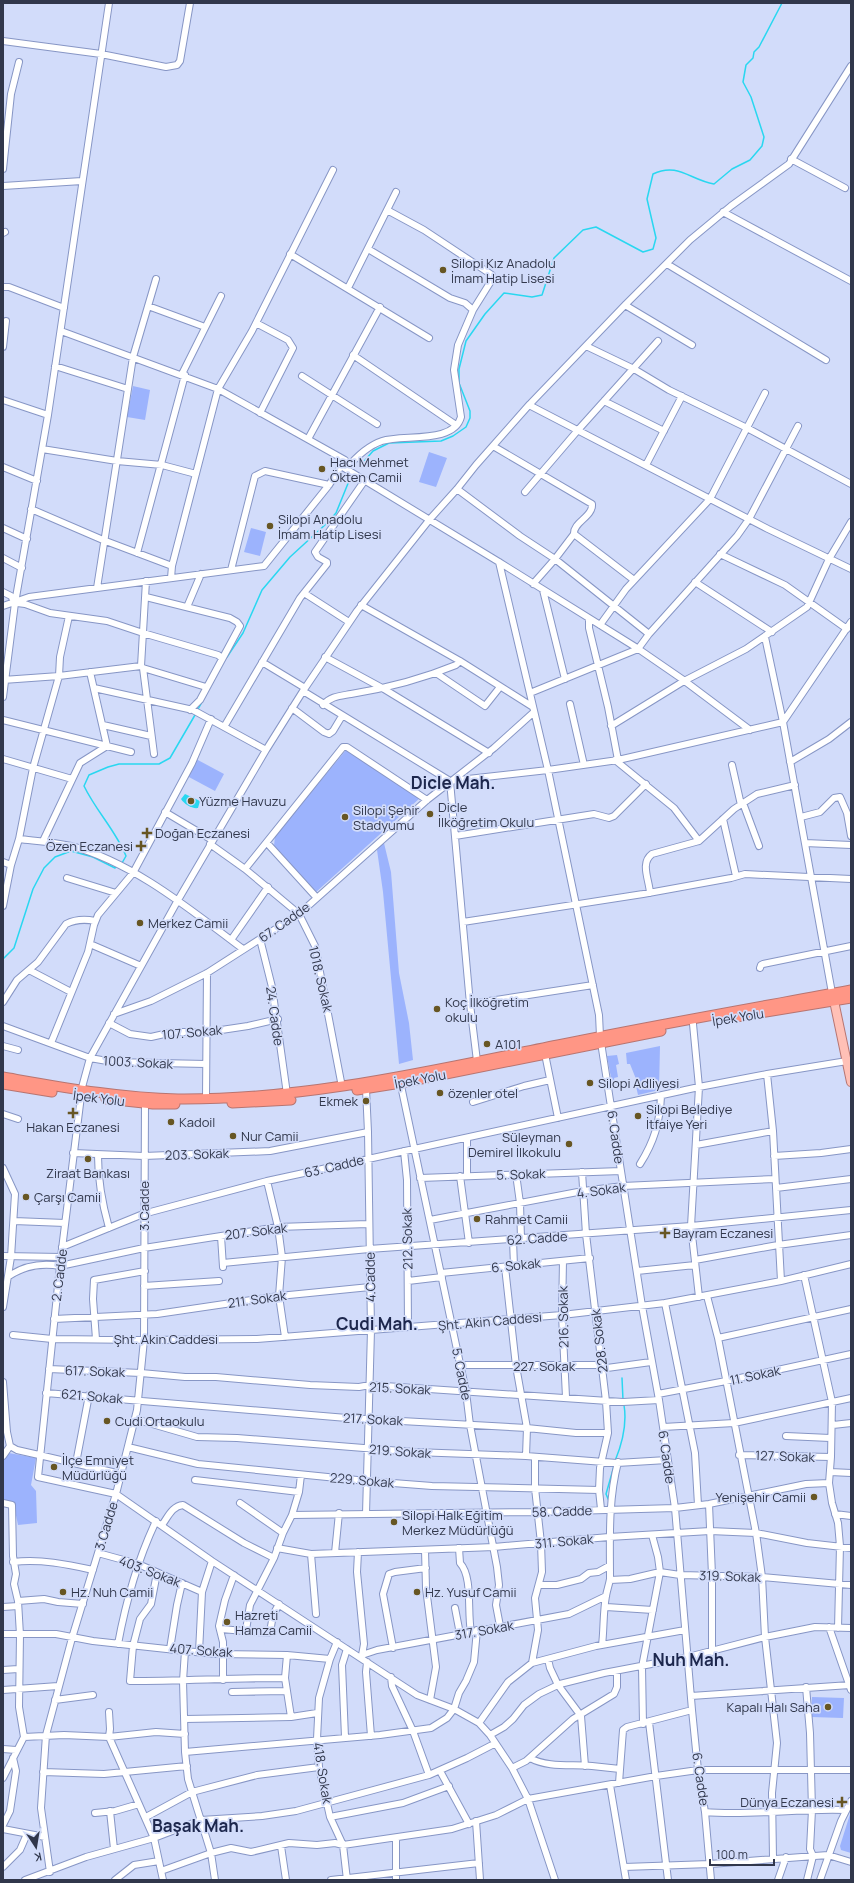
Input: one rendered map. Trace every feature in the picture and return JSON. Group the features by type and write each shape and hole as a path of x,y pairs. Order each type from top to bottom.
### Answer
{"highway":[{"path":"3,1077 81,1094 177,1099 287,1094 400,1080 477,1061 835,997 851,990"},
{"path":"835,997 851,998"},
{"name":"İpek Yolu","path":"3,1084 145,1103 265,1102 366,1089 400,1080 545,1054 601,1040 835,997"}],"main road":[{"path":"835,997 850,1060 851,1082"}],"street":[{"path":"3,697 15,603 48,415 109,3"},
{"path":"3,41 101,54 158,66 177,65 180,61 190,3"},
{"path":"3,169 4,136 11,94 19,62"},
{"name":"2. Cadde","path":"116,1494 38,1477 39,1455 73,1153 81,1094 90,1058 211,842 266,750 304,689 361,605 430,519 493,446 529,405 586,346 690,240 723,212 789,164 851,66"},
{"path":"3,95 11,94"},
{"path":"791,159 845,188"},
{"path":"171,578 172,566 218,389 256,323 333,170"},
{"path":"3,186 82,181"},
{"path":"348,288 396,192"},
{"path":"3,606 29,597 264,566 344,468 357,456 378,442 389,439 439,435 447,432 456,425 461,417 454,370 458,345 473,310 494,278 492,275 424,230 388,210"},
{"path":"723,212 851,280"},
{"path":"368,249 450,298 465,303 473,310"},
{"path":"290,254 429,338"},
{"path":"667,264 826,360"},
{"path":"96,588 133,358 156,279"},
{"path":"3,287 9,287 64,308"},
{"path":"137,553 162,465 184,375 205,327 221,296"},
{"path":"148,306 205,327"},
{"path":"625,306 692,344"},
{"path":"308,439 380,307"},
{"path":"3,347 6,321"},
{"path":"256,323 288,340 293,348 260,413"},
{"path":"61,331 184,375 218,389 344,460 344,468"},
{"path":"525,492 542,474 578,430 658,341"},
{"path":"586,346 634,369 682,396 747,428 851,484"},
{"path":"353,356 456,425"},
{"path":"55,366 128,389"},
{"path":"302,376 377,424"},
{"path":"600,625 634,580 710,499 765,393"},
{"path":"646,465 682,396"},
{"path":"3,400 48,415"},
{"path":"604,401 664,431"},
{"path":"529,405 851,570"},
{"path":"530,693 638,649 649,634 737,536 749,519 798,426"},
{"path":"493,446 592,504 591,512 574,529 574,534 533,584"},
{"path":"42,449 117,461 162,465 196,474"},
{"path":"3,467 37,481"},
{"path":"344,468 430,519 638,649 750,730"},
{"path":"231,570 256,476 265,471 330,485"},
{"path":"224,727 304,593 327,562 318,557 315,552 365,480"},
{"path":"457,489 520,536 555,559 649,634"},
{"path":"31,509 103,540 172,566"},
{"path":"611,726 684,681 766,637 807,607 828,559 851,522"},
{"path":"3,528 27,539"},
{"path":"574,534 634,580"},
{"path":"720,554 785,585 847,628"},
{"path":"3,558 22,568"},
{"name":"6. Cadde","path":"499,562 548,770 599,1015 601,1040 623,1186 651,1362 659,1397 674,1508 692,1710 698,1770 705,1812 711,1880"},
{"path":"187,607 201,574"},
{"path":"146,581 142,667 150,736 154,754"},
{"path":"695,582 772,632"},
{"path":"543,590 565,679"},
{"path":"3,592 11,596 15,603"},
{"path":"304,593 349,622"},
{"path":"146,597 230,618 237,622 240,626 240,629 222,658 200,700 192,710"},
{"path":"15,603 26,604 50,613 107,621 143,633 218,654 222,658"},
{"path":"361,605 460,661 534,710"},
{"path":"3,906 19,839 33,768 59,676 60,658 69,616"},
{"path":"589,618 589,628 617,760 674,808 699,841"},
{"path":"262,662 304,689 323,705 450,781 548,770 617,760 783,722 851,622"},
{"path":"766,637 835,997"},
{"path":"325,657 384,689 489,753"},
{"path":"323,705 332,697 384,689 436,673 456,665 460,661"},
{"path":"4,680 142,667 206,687"},
{"path":"90,672 107,746"},
{"path":"436,673 485,706 500,687"},
{"path":"94,688 192,710 266,750"},
{"path":"570,704 584,765"},
{"path":"292,708 324,732 329,734 333,731 342,716"},
{"name":"67. Cadde","path":"114,1014 151,1001 207,973 299,914 427,800 450,781 489,753 534,710"},
{"path":"51,1043 88,952 98,915 133,873 192,763 211,719"},
{"path":"3,720 131,752"},
{"path":"790,762 829,739 851,722"},
{"path":"103,724 150,736"},
{"path":"43,841 80,763 107,746"},
{"path":"246,869 343,747 347,747 427,800"},
{"path":"3,759 72,779"},
{"path":"732,765 742,804 759,846"},
{"path":"450,781 470,1004 477,1061"},
{"path":"455,836 594,814 609,818 614,816 646,784"},
{"path":"650,893 645,862 648,857 652,854 699,841 723,819 757,794 795,784"},
{"path":"801,818 820,812 834,798 840,797 847,813 851,836"},
{"name":"1018. Sokak","path":"165,812 211,842 246,869 299,914 315,946 342,1087"},
{"path":"723,819 736,876"},
{"path":"19,839 43,841 70,846 110,860 178,900 243,950"},
{"path":"805,843 851,845"},
{"path":"267,844 317,898"},
{"path":"3,862 12,865"},
{"path":"463,922 650,893 732,878 745,874 851,879"},
{"path":"67,878 116,893"},
{"path":"231,940 268,888"},
{"path":"3,1002 17,980 38,962 66,924 85,919 96,921"},
{"name":"24. Cadde","path":"260,939 278,1019 281,1057 287,1094"},
{"path":"90,944 141,966"},
{"path":"760,968 763,964 851,946"},
{"path":"29,970 71,992"},
{"path":"206,1098 208,1032 207,973"},
{"path":"470,1004 593,985"},
{"name":"107. Sokak","path":"109,1023 130,1034 142,1037 151,1037 173,1032 208,1032 248,1026 278,1019"},
{"path":"693,1024 699,1087 690,1226 699,1297"},
{"name":"1003. Sokak","path":"3,1026 90,1058 113,1062 149,1064 206,1064"},
{"path":"3,1046 18,1050"},
{"path":"545,1054 558,1118"},
{"name":"63. Cadde","path":"62,1247 143,1214 268,1181 699,1087 850,1060"},
{"path":"767,1074 773,1131 781,1281"},
{"name":"5. Cadde","path":"400,1080 466,1392 470,1425 486,1512 494,1546 499,1585 496,1605 500,1626"},
{"path":"474,1102 518,1087 550,1080"},
{"name":"4.Cadde","path":"366,1089 371,1330 369,1448 366,1514"},
{"path":"640,1164 653,1141 658,1128 661,1096"},
{"name":"3.Cadde","path":"50,1872 42,1808 46,1735 58,1686 116,1494 135,1419 138,1400 144,1340 143,1214 145,1103"},
{"path":"3,1114 18,1119"},
{"path":"696,1145 773,1131"},
{"name":"203. Sokak","path":"73,1153 98,1156 144,1156 270,1151 368,1132"},
{"path":"467,1138 467,1175"},
{"path":"774,1156 851,1149"},
{"name":"212. Sokak","path":"404,1151 408,1246 408,1327"},
{"path":"98,1156 98,1179 102,1205 109,1228"},
{"path":"3,1168 15,1194 9,1276 3,1307"},
{"name":"5. Sokak","path":"420,1178 467,1175 621,1171"},
{"name":"228. Sokak","path":"582,1172 586,1234 606,1401 608,1432 600,1468 599,1490 601,1509"},
{"path":"516,1174 520,1203 521,1239"},
{"path":"460,1176 469,1243"},
{"name":"4. Sokak","path":"430,1220 623,1186 775,1179"},
{"path":"776,1188 851,1179"},
{"path":"268,1181 278,1227 282,1257 279,1296 284,1336"},
{"name":"62. Cadde","path":"221,1236 223,1265 282,1257 369,1249 408,1246 435,1246 690,1226 851,1210"},
{"path":"14,1221 65,1223"},
{"name":"207. Sokak","path":"9,1276 28,1266 49,1264 60,1266 144,1248 278,1227 368,1224"},
{"path":"637,1271 695,1263 778,1245 851,1234"},
{"path":"513,1240 514,1266"},
{"path":"3,1256 61,1257"},
{"name":"6. Sokak","path":"408,1281 505,1266 590,1258"},
{"name":"216. Sokak","path":"563,1261 562,1315 566,1397"},
{"name":"Şht. Akin Caddesi","path":"13,1335 52,1339 257,1339 562,1315 665,1303 707,1296 781,1281 851,1264"},
{"path":"505,1266 516,1366 527,1428 526,1456"},
{"path":"96,1339 94,1280 144,1271"},
{"path":"804,1275 832,1402 833,1425 830,1438 831,1457 829,1483 832,1503 838,1523 840,1546 838,1628"},
{"path":"144,1286 219,1281"},
{"name":"211. Sokak","path":"54,1319 144,1314 279,1296 370,1287"},
{"path":"707,1296 718,1338 739,1455 756,1533 762,1577 765,1637 777,1744 774,1770 773,1858"},
{"path":"665,1303 695,1453 698,1505"},
{"path":"718,1338 851,1309"},
{"name":"11. Sokak","path":"659,1397 683,1389 851,1354"},
{"name":"227. Sokak","path":"460,1365 601,1365 607,1368 651,1362"},
{"name":"617. Sokak","path":"49,1369 141,1372"},
{"name":"215. Sokak","path":"141,1372 185,1377 216,1377 310,1385 359,1387 370,1385 566,1397 606,1401 659,1397"},
{"path":"3,1382 7,1432 10,1446 3,1456"},
{"name":"621. Sokak","path":"46,1393 138,1400"},
{"path":"76,1463 89,1396"},
{"path":"663,1427 734,1423 851,1398"},
{"name":"217. Sokak","path":"138,1400 254,1411 527,1428 576,1433 608,1432"},
{"name":"219. Sokak","path":"135,1419 197,1437 526,1456 602,1462 667,1460"},
{"path":"833,1425 851,1423"},
{"path":"786,1436 830,1438"},
{"path":"10,1446 17,1450 121,1474"},
{"name":"229. Sokak","path":"128,1447 198,1464 301,1475 367,1481 482,1487 599,1490"},
{"name":"127. Sokak","path":"739,1455 831,1457"},
{"path":"532,1663 538,1630 535,1598 540,1585 542,1572 541,1543 535,1488 535,1457"},
{"path":"602,1646 606,1596 610,1580 609,1537 612,1509 611,1495 618,1462"},
{"path":"830,1472 851,1473"},
{"path":"246,1630 248,1614 257,1590 274,1558 283,1533 292,1515 299,1492 301,1475"},
{"path":"194,1480 299,1492"},
{"name":"58. Cadde","path":"292,1515 537,1512 674,1508 748,1497 806,1484 829,1483"},
{"path":"116,1494 212,1561 347,1649 361,1656 367,1662 417,1695 454,1709 479,1722 490,1735 494,1744 512,1768 528,1799 554,1880"},
{"path":"3,1503 12,1505 14,1562 16,1574 14,1584 18,1603 20,1635 18,1670 19,1707 24,1737 3,1778"},
{"path":"240,1503 283,1533"},
{"path":"709,1504 712,1575 712,1652"},
{"path":"162,1525 177,1505 183,1505 244,1542 274,1558"},
{"path":"335,1553 339,1514"},
{"path":"835,1514 851,1516"},
{"path":"118,1644 122,1619 138,1564 156,1521"},
{"name":"311. Sokak","path":"277,1548 292,1552 311,1554 426,1550 710,1531 756,1533 807,1543 851,1548"},
{"path":"652,1535 658,1557 660,1572 642,1667 646,1723 656,1776 665,1865 668,1880"},
{"path":"186,1752 317,1739 371,1736 413,1731 437,1726 447,1718 454,1709 459,1693 474,1662 474,1631 468,1619 468,1589 466,1572 464,1566 460,1563 459,1548"},
{"path":"426,1550 432,1640 436,1667 430,1700"},
{"path":"358,1552 357,1572 364,1644 361,1656"},
{"name":"403. Sokak","path":"98,1553 138,1564 202,1592"},
{"path":"311,1554 316,1614"},
{"path":"14,1562 31,1560 48,1561 93,1570"},
{"path":"199,1652 202,1592 212,1561"},
{"path":"540,1585 557,1585 581,1579 590,1573 598,1572 609,1566"},
{"path":"393,1648 383,1594 389,1574 426,1568"},
{"name":"319. Sokak","path":"610,1580 630,1579 660,1572 680,1575 762,1577 851,1585"},
{"path":"157,1573 151,1604 140,1619 133,1646 130,1681 285,1678"},
{"path":"223,1680 223,1653 221,1629 219,1626 234,1575"},
{"path":"170,1649 182,1583"},
{"name":"317. Sokak","path":"361,1656 474,1631 570,1614 606,1596"},
{"path":"3,1607 44,1599 83,1604"},
{"path":"221,1629 246,1630 262,1633 270,1632 273,1615 279,1604"},
{"path":"606,1607 653,1610"},
{"path":"455,1608 460,1634"},
{"path":"490,1735 504,1727 513,1719 524,1705 558,1685 617,1671 712,1652 765,1637 815,1627 851,1628"},
{"path":"691,1696 806,1687 850,1688 829,1627"},
{"path":"479,1722 508,1682 532,1663 602,1646 685,1630"},
{"name":"407. Sokak","path":"3,1634 56,1634 72,1638 185,1651 287,1655 330,1659"},
{"name":"418. Sokak","path":"337,1642 318,1698 317,1739 319,1767 326,1802 330,1817 343,1845 346,1879"},
{"path":"345,1737 342,1665 347,1649"},
{"path":"185,1651 183,1681 187,1766 192,1792 210,1853 215,1880"},
{"path":"287,1655 285,1678 291,1717"},
{"path":"548,1659 550,1668 558,1685 581,1716 585,1766"},
{"path":"367,1662 366,1672 371,1736"},
{"path":"3,1670 18,1670"},
{"path":"512,1768 530,1758 573,1719 581,1716 614,1694 617,1687 617,1671"},
{"path":"391,1678 392,1686 413,1731 429,1775"},
{"path":"3,1690 58,1686"},
{"path":"806,1687 812,1810 810,1849 813,1856 807,1880"},
{"path":"232,1692 287,1692"},
{"path":"55,1700 93,1695"},
{"path":"619,1783 623,1730 627,1727 692,1710"},
{"path":"109,1712 109,1737 146,1817 154,1838 163,1880"},
{"path":"185,1719 291,1717 317,1713"},
{"path":"24,1737 46,1735 109,1737 156,1732 185,1734"},
{"path":"25,1880 50,1872 86,1857 154,1838 201,1820 262,1816 296,1811 429,1775 494,1744"},
{"path":"3,1749 16,1750"},
{"path":"3,1825 10,1811 16,1771 13,1758"},
{"path":"530,1758 550,1764 620,1770"},
{"path":"43,1772 104,1774 187,1766"},
{"path":"146,1817 192,1792 257,1775 319,1767"},
{"path":"161,1872 210,1853 231,1848 251,1852 289,1843 317,1845 334,1843 343,1845 452,1829 496,1815 528,1799 656,1776 698,1770 851,1770"},
{"path":"440,1771 469,1824"},
{"path":"610,1784 626,1880"},
{"path":"330,1817 403,1803 449,1786"},
{"path":"820,1880 828,1855 851,1801"},
{"path":"95,1813 139,1804"},
{"path":"705,1812 734,1815 812,1810 846,1810"},
{"path":"110,1811 114,1849"},
{"path":"476,1822 480,1880"},
{"path":"3,1829 45,1837"},
{"path":"3,1867 20,1850 27,1834"},
{"path":"396,1838 396,1880"},
{"path":"281,1846 286,1880"},
{"path":"624,1867 710,1864 828,1855 851,1862"},
{"path":"778,1880 786,1857"},
{"path":"115,1880 134,1865 159,1861"},
{"path":"331,1880 479,1863"}],"shaded area":[{"path":"133,386 150,390 145,420 127,417"},
{"path":"429,452 447,458 436,487 419,482"},
{"path":"251,528 266,532 260,556 244,552"},
{"name":"Silopi Şehir Stadyumu","path":"346,750 420,798 315,893 274,846 275,836"},
{"path":"196,759 224,774 215,791 187,776"},
{"name":"Yüzme Havuzu","path":"185,794 200,801 198,808 191,807 182,801 181,799"},
{"path":"383,839 391,872 399,973 409,1023 413,1060 399,1064 383,892 377,850"},
{"path":"660,1046 659,1090 638,1095 636,1086 640,1085 639,1079 636,1079 630,1064 627,1064 626,1053"},
{"path":"617,1055 619,1064 616,1065 618,1077 614,1078 615,1082 612,1083 607,1056"},
{"path":"9,1453 36,1458 31,1485 36,1491 37,1523 18,1525 13,1501 3,1501 3,1464 5,1456"},
{"name":"Kapalı Halı Saha","path":"812,1697 844,1698 843,1718 811,1717"},
{"path":"851,1811 851,1853 841,1850 840,1846"}],"waterway":[{"path":"360,466 373,451 389,443 441,441 453,436 466,427 470,418 470,411 459,383 459,369 466,341 485,314 504,293 532,297 542,295 554,258 583,230 596,227 643,252 653,249 656,238 647,199 653,174 662,171 677,171 714,184 732,169 750,160 762,146 764,137 751,97 743,82 746,65 753,58 754,52 759,47 782,3"},
{"path":"227,657 243,633 262,590 290,557 336,513 349,481"},
{"path":"197,711 202,702"},
{"path":"122,863 126,856 122,847 84,786 89,775 119,764 159,764 170,758 195,715"},
{"path":"3,959 14,948 33,889 44,868 55,857 71,851 93,857 115,868 117,866"},
{"path":"622,1378 623,1400"},
{"path":"615,1461 620,1448 623,1433 625,1419 624,1405"},
{"path":"609,1501 606,1494 614,1466"}],"place":[{"name":"Silopi Kız Anadolu İmam Hatip Lisesi","path":"443,270"},
{"name":"Hacı Mehmet Ökten Camii","path":"322,469"},
{"name":"Silopi Anadolu İmam Hatip Lisesi","path":"270,526"},
{"name":"Yüzme Havuzu","path":"191,801"},
{"name":"Dicle İlköğretim Okulu","path":"430,814"},
{"name":"Silopi Şehir Stadyumu","path":"345,817"},
{"name":"Doğan Eczanesi","path":"147,833"},
{"name":"Özen Eczanesi","path":"141,846"},
{"name":"Merkez Camii","path":"140,923"},
{"name":"Koç İlköğretim okulu","path":"437,1009"},
{"name":"A101","path":"487,1044"},
{"name":"Silopi Adliyesi","path":"590,1083"},
{"name":"özenler otel","path":"440,1093"},
{"name":"Ekmek","path":"366,1101"},
{"name":"Hakan Eczanesi","path":"73,1113"},
{"name":"Silopi Belediye İtfaiye Yeri","path":"638,1116"},
{"name":"Kadoil","path":"171,1122"},
{"name":"Nur Camii","path":"233,1136"},
{"name":"Süleyman Demirel İlkokulu","path":"569,1144"},
{"name":"Ziraat Bankası","path":"88,1159"},
{"name":"Çarşı Camii","path":"26,1197"},
{"name":"Rahmet Camii","path":"477,1219"},
{"name":"Bayram Eczanesi","path":"665,1233"},
{"name":"Cudi Ortaokulu","path":"107,1421"},
{"name":"İlçe Emniyet Müdürlüğü","path":"54,1467"},
{"name":"Yenişehir Camii","path":"814,1497"},
{"name":"Silopi Halk Eğitim Merkez Müdürlüğü","path":"394,1522"},
{"name":"Hz. Nuh Camii","path":"63,1592"},
{"name":"Hz. Yusuf Camii","path":"417,1592"},
{"name":"Hazreti Hamza Camii","path":"227,1622"},
{"name":"Kapalı Halı Saha","path":"828,1707"},
{"name":"Dünya Eczanesi","path":"842,1802"}],"district":[{"name":"Dicle Mah.","path":"453,782"},
{"name":"Cudi Mah.","path":"377,1323"},
{"name":"Nuh Mah.","path":"691,1659"},
{"name":"Başak Mah.","path":"198,1825"}]}
